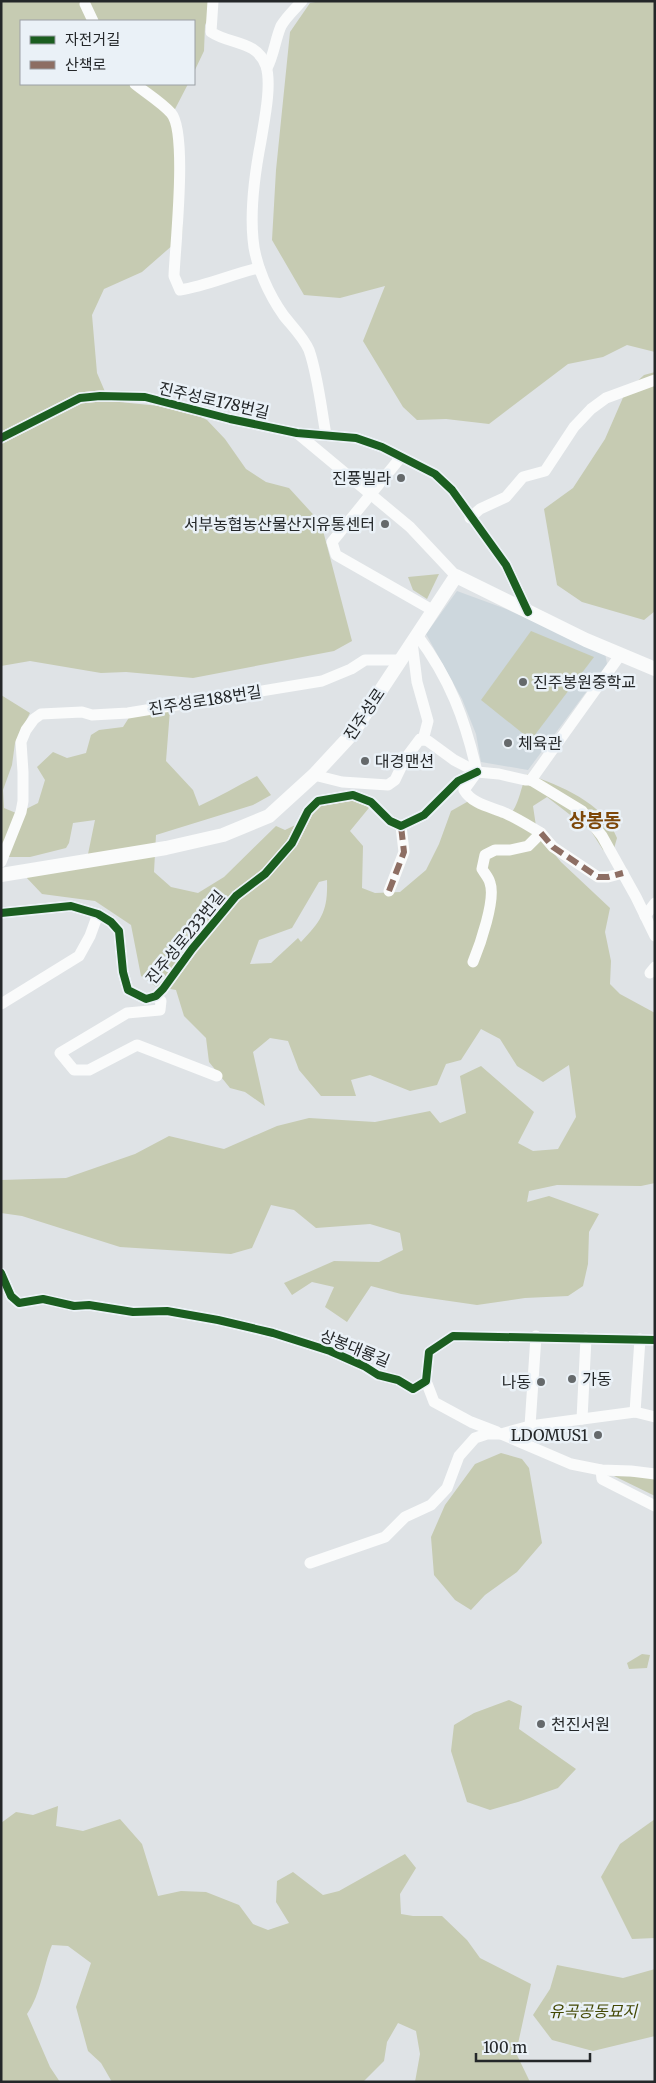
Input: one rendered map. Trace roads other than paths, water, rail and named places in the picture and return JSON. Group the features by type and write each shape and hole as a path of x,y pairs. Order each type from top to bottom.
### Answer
{"main road":[{"name":"진주성로","path":"1,874 166,848 223,836 269,816 314,775 352,734 456,576"},
{"path":"456,576 586,640 655,669"}],"street":[{"path":"213,1 211,32 222,39 241,42 261,55 267,68 267,112 260,143 253,204 253,240 259,268 278,308 308,348 326,435"},
{"path":"267,68 272,58 282,24 302,1"},
{"path":"85,4 93,20"},
{"path":"136,85 172,114 178,139 180,178 174,276 180,290 194,288 259,268"},
{"path":"470,518 480,509 506,497 524,477 545,471 574,428 591,409 606,398 655,380"},
{"name":"진주성로178번길","path":"1,438 80,398 100,396 145,397 230,419 297,433 356,438 435,474 452,490 470,518 506,565 528,612"},
{"name":"진주성로178번길","path":"297,433 410,527 456,576"},
{"path":"401,457 332,542 336,555 434,610"},
{"path":"415,638 417,682 428,721 423,740"},
{"path":"415,638 436,659 454,695 467,731 477,772 464,790 467,795 477,802 525,823 541,833 553,847 598,877 608,877 623,873"},
{"path":"531,780 622,654"},
{"name":"진주성로188번길","path":"1,862 23,801 24,772 20,742 34,719 44,713 82,712 92,715 128,713 322,681 351,669 365,660 400,660"},
{"path":"314,775 342,782 388,785 395,780 405,759 420,739 477,772 531,780 582,811 602,836 655,936"},
{"path":"389,891 404,852 401,826 424,815 458,781 477,772"},
{"name":"진주성로233번길","path":"1,913 71,906 98,914 111,922 119,931 123,972 128,990 146,999 156,996 163,989 192,949 236,896 265,874 292,842 308,811 318,801 353,796 371,802 390,821 401,826"},
{"path":"473,962 487,919 492,894 490,882 482,870 485,855 495,850 510,850 528,846 541,833"},
{"path":"645,916 655,904"},
{"path":"1,1004 79,956 90,936 98,914"},
{"name":"진주성로233번길","path":"156,996 161,1001 160,1010 127,1013 60,1053 74,1070 89,1070 137,1045 217,1076"},
{"name":"상봉대룡길","path":"1,1273 11,1296 19,1303 43,1299 74,1306 89,1305 133,1312 167,1311 218,1320 273,1333 330,1351 364,1366 378,1375 398,1380 413,1389 426,1380"},
{"path":"655,1340 536,1336 453,1336 429,1352 426,1380 434,1402 471,1422 571,1464 601,1470 655,1474"},
{"path":"530,1426 536,1336"},
{"path":"582,1419 586,1338"},
{"path":"635,1412 640,1339"},
{"path":"310,1563 384,1537 405,1517 431,1506 447,1488 459,1456 475,1438 487,1434 501,1434 530,1426 635,1412 655,1417"},
{"path":"601,1470 602,1479 655,1506"}],"place":[{"name":"진풍빌라","path":"401,478"},
{"name":"서부농협농산물산지유통센터","path":"385,524"},
{"name":"진주봉원중학교","path":"523,682"},
{"name":"체육관","path":"508,743"},
{"name":"대경맨션","path":"365,761"},
{"name":"가동","path":"572,1379"},
{"name":"나동","path":"541,1382"},
{"name":"LDOMUS1","path":"598,1435"},
{"name":"천진서원","path":"541,1724"}],"district":[{"name":"상봉동","path":"595,820"}],"park label":[{"name":"유곡공동묘지","path":"593,2011"}]}
